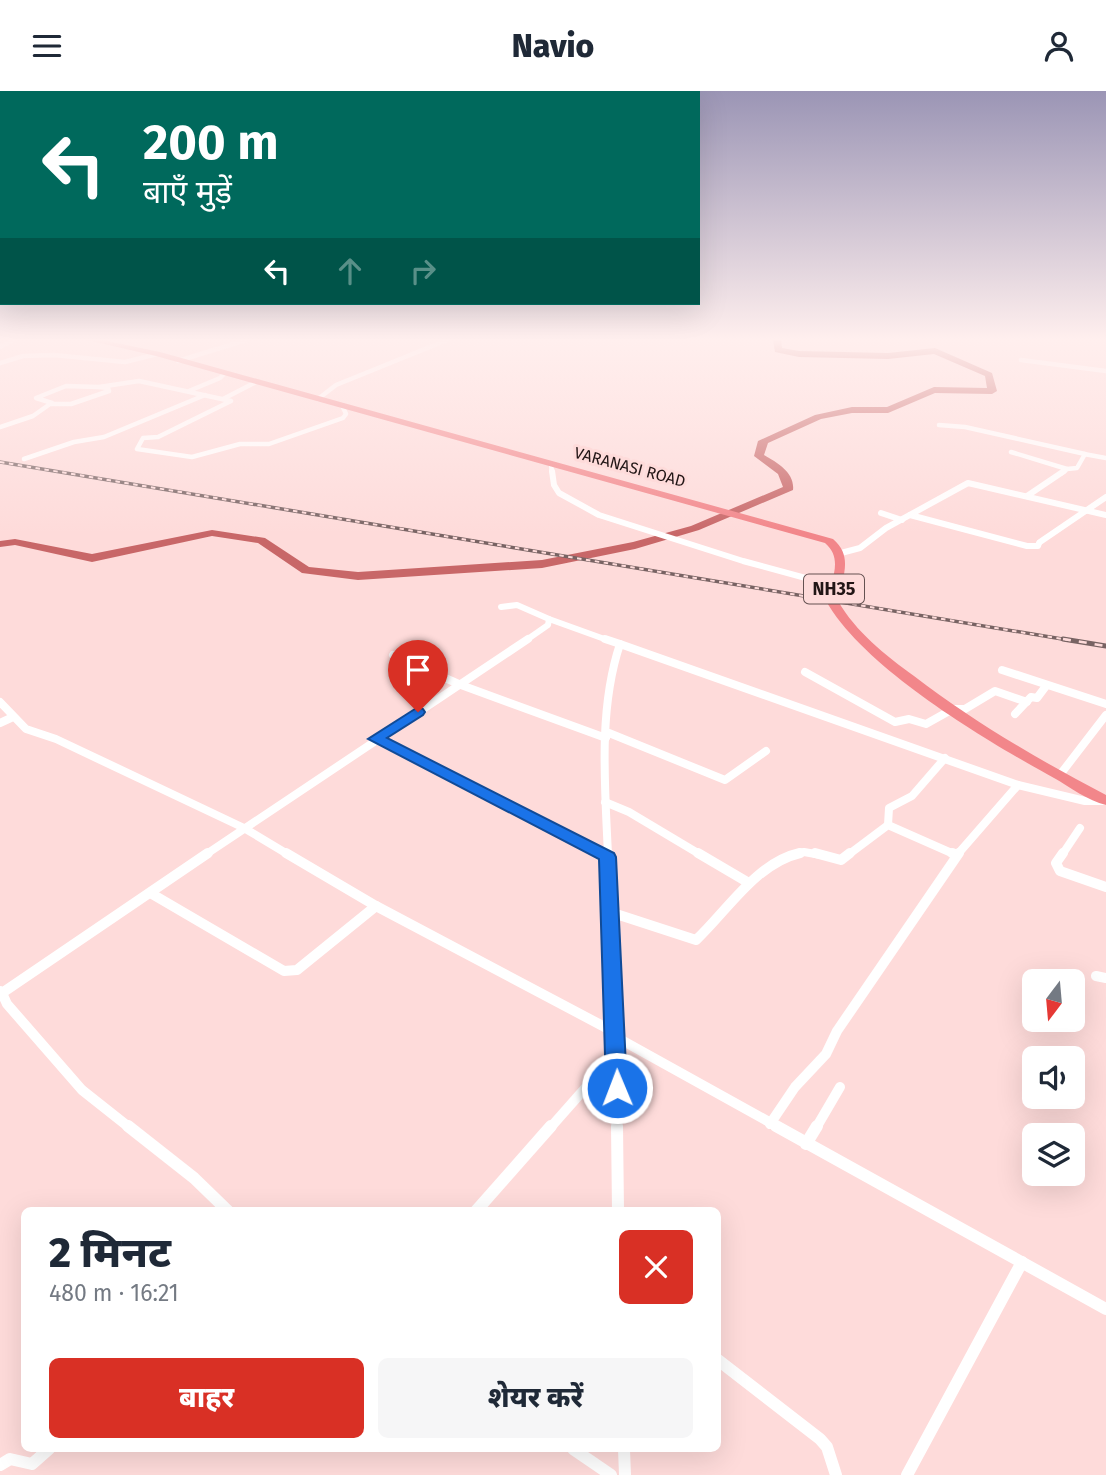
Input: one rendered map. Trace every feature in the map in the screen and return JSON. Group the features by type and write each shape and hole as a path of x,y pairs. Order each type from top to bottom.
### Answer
{"highway":[{"name":"VARANASI ROAD","path":"342,405 823,539 836,546 841,553"},
{"name":"NH35","path":"841,553 832,601 862,638 950,710 1106,801"}],"street":[{"path":"0,427 33,416 50,405"},
{"path":"24,459 74,442 104,437 182,405"},
{"path":"225,405 158,437 142,439 137,449 188,458 240,444 269,444 343,418 346,414 342,405"},
{"path":"939,425 965,427 1106,458"},
{"path":"1011,453 1067,468 1077,468 1084,454"},
{"path":"551,464 555,487 559,493 599,515 751,564 835,586"},
{"path":"1027,496 1067,468"},
{"path":"841,553 860,548 910,515 968,483 1106,515"},
{"path":"910,515 1027,546 1038,546 1106,497"},
{"path":"881,513 902,520"},
{"path":"501,607 517,605 549,619 1018,785 1085,801 1106,801"},
{"path":"224,1207 194,1178 82,1090 7,1004 1,992 152,894 244,828 461,685 548,625 549,619"},
{"path":"618,1207 617,1063 605,802 611,671 620,644"},
{"path":"393,655 461,685 725,780 766,751"},
{"path":"1002,670 1106,703"},
{"path":"805,672 895,722 909,719 926,724 950,710 965,709 995,691 1027,702"},
{"path":"1015,714 1031,697 1037,698 1046,686"},
{"path":"0,702 30,731 56,739 244,828 376,906 616,1035 770,1124 1106,1309"},
{"path":"1059,776 1106,715"},
{"path":"0,723 13,717"},
{"path":"376,739 608,857"},
{"path":"610,912 696,940 750,883 775,864 799,852 841,860 888,825 889,808 912,796 945,758"},
{"path":"770,1124 795,1087 826,1054 837,1031 957,855 1018,785"},
{"path":"605,802 629,812 750,883"},
{"path":"888,825 957,855"},
{"path":"1080,828 1056,863 1060,871 1106,887"},
{"path":"152,894 284,971 297,970 376,906"},
{"path":"480,1207 603,1068 617,1063"},
{"path":"806,1144 841,1087"},
{"path":"907,1475 1022,1262"},
{"path":"721,1362 820,1439 827,1447 836,1475"},
{"path":"0,1465 10,1459 32,1464 46,1452"},
{"path":"577,1452 611,1475"},
{"path":"624,1452 625,1475"}],"waterway":[{"path":"0,544 15,542 92,558 212,533 261,540 306,570 358,576 542,564 635,545 695,528 789,488 782,472 759,456 763,441 818,417 852,410 888,410 900,405"}],"railway":[{"path":"0,462 1074,641"},
{"path":"1063,639 1106,646"}],"route":[{"path":"418,712 376,739 608,857 617,1088"}]}
